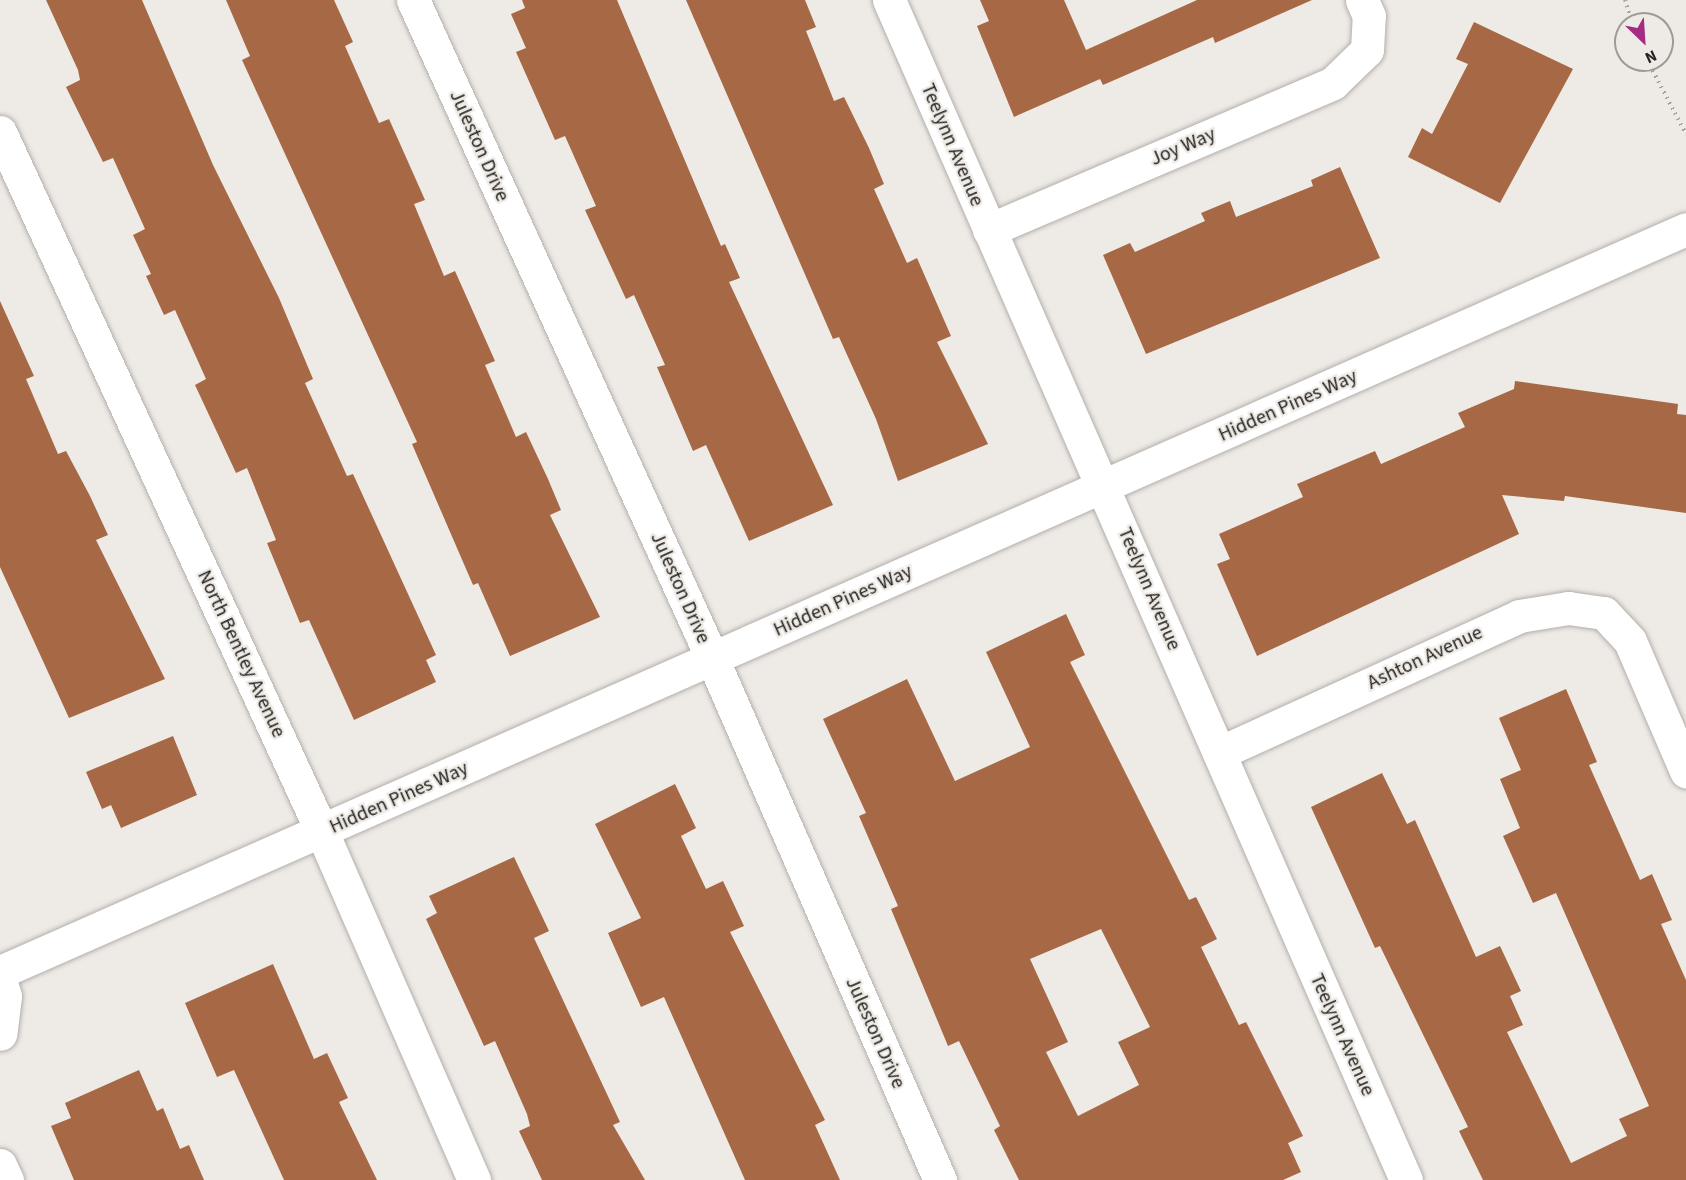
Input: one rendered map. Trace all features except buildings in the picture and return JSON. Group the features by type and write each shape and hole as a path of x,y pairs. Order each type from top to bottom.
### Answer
{"street":[{"name":"Juleston Drive","path":"413,0 712,658 940,1180"},
{"name":"Teelynn Avenue","path":"889,0 989,230 1105,487 1406,1180"},
{"name":"Joy Way","path":"989,230 1333,83 1367,50 1369,16 1362,0"},
{"name":"North Bentley Avenue","path":"0,132 322,832 474,1180"},
{"name":"Hidden Pines Way","path":"0,972 1686,230"},
{"name":"Ashton Avenue","path":"1219,753 1519,616 1568,608 1604,613 1630,641 1686,771"},
{"path":"0,979 5,996 0,1034"},
{"path":"0,1166 7,1180"}],"path":[{"path":"1653,72 1686,134"}]}
